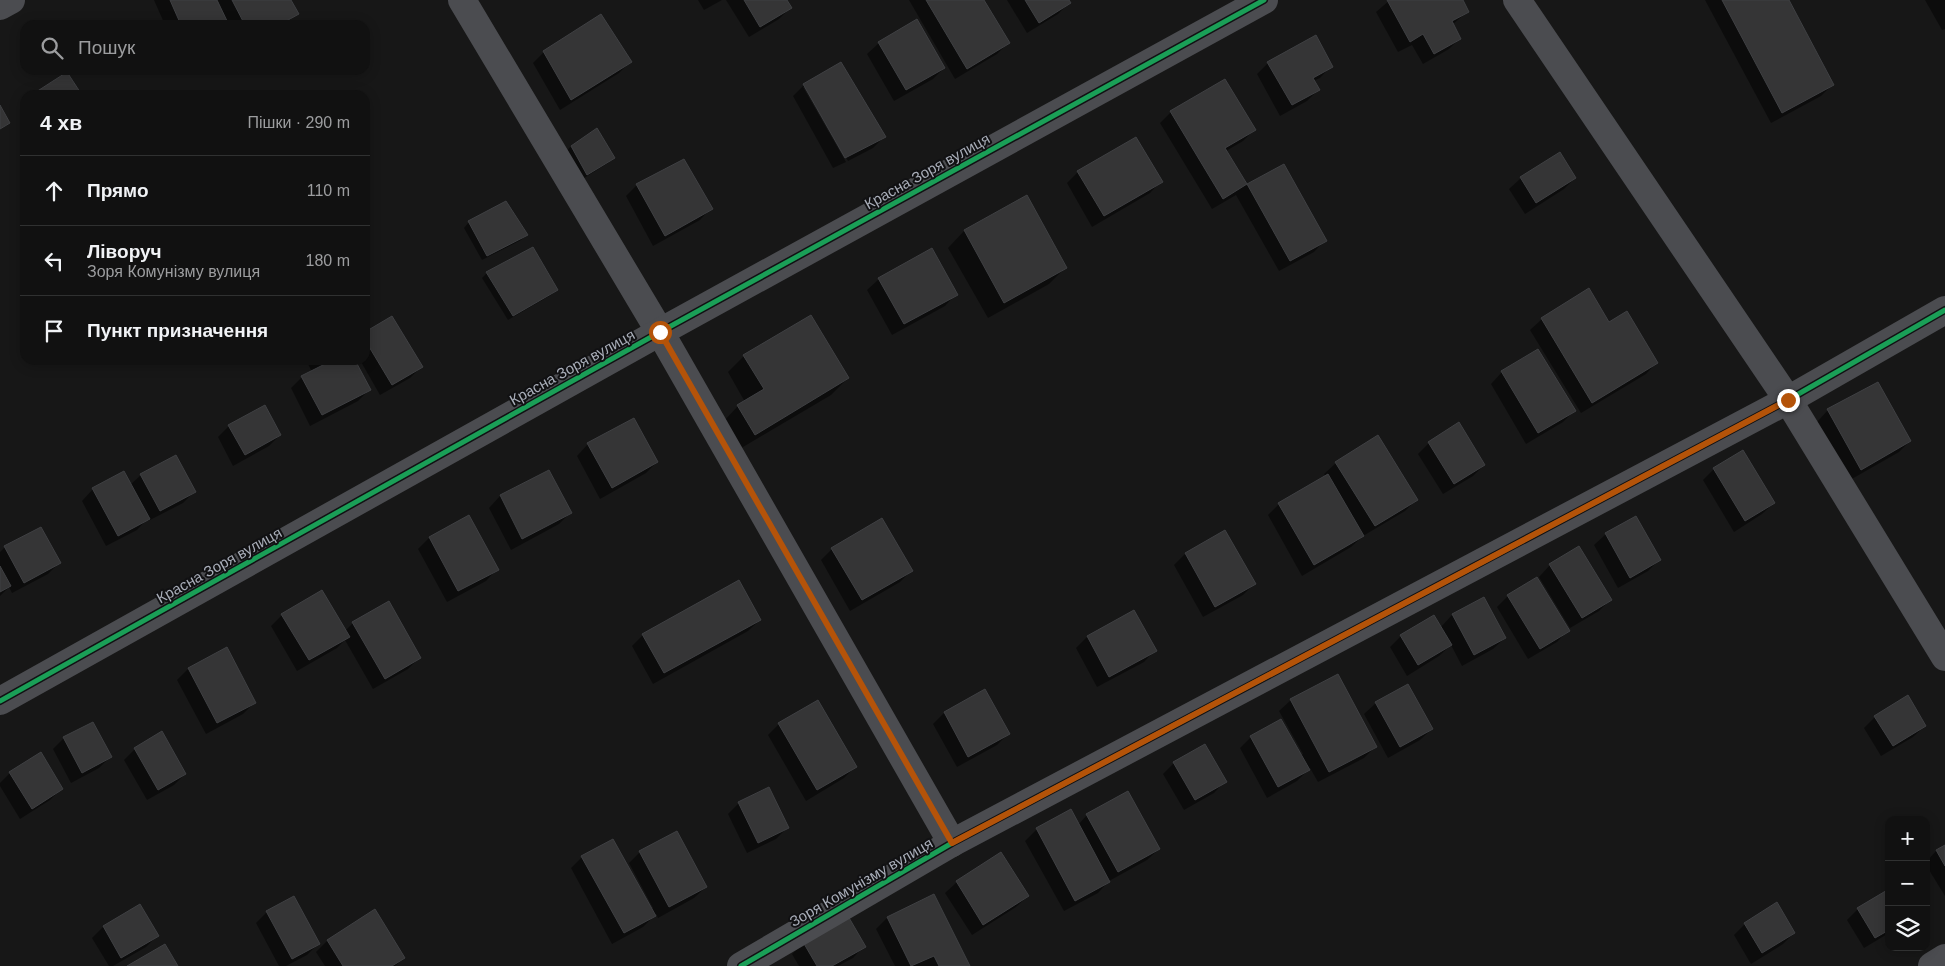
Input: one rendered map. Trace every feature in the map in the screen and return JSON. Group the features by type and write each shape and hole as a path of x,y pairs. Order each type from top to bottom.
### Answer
{"street":[{"path":"0,6 11,0"},
{"path":"462,0 660,332 952,843"},
{"name":"Красна Зоря вулиця","path":"0,701 660,332 1264,0"},
{"path":"1517,0 1788,400 1945,657"},
{"name":"Зоря Комунізму вулиця","path":"741,966 952,843 1788,400 1945,310"},
{"path":"1932,966 1945,958"}],"building":[{"path":"170,0 217,0 227,20 179,20"},
{"path":"232,0 291,0 299,14 288,20 242,20"},
{"path":"744,0 787,0 792,8 760,27"},
{"path":"926,0 984,0 1010,43 967,69"},
{"path":"1025,0 1069,0 1071,3 1039,23"},
{"path":"1387,0 1463,0 1469,12 1452,21 1461,39 1434,54 1423,34 1410,42"},
{"path":"1722,0 1789,0 1834,85 1782,113"},
{"path":"601,14 632,62 571,100 543,51"},
{"path":"917,19 945,68 906,90 878,42"},
{"path":"1316,35 1333,67 1313,78 1320,90 1292,105 1267,62"},
{"path":"841,62 886,137 845,158 803,84"},
{"path":"62,75 69,75 79,90 39,90"},
{"path":"1225,79 1256,130 1225,148 1247,184 1223,199 1170,111"},
{"path":"0,105 10,123 0,129"},
{"path":"597,128 615,158 587,175 571,146"},
{"path":"1136,137 1163,182 1104,216 1077,171"},
{"path":"1560,152 1576,178 1536,203 1520,177"},
{"path":"684,159 713,209 665,236 636,184"},
{"path":"1284,164 1327,241 1290,261 1247,184"},
{"path":"1027,195 1067,268 1004,303 964,230"},
{"path":"506,201 528,235 487,256 468,221"},
{"path":"533,247 558,290 513,316 486,272"},
{"path":"932,248 958,295 904,324 878,278"},
{"path":"1589,288 1609,322 1627,311 1658,363 1592,403 1541,318"},
{"path":"811,315 849,378 755,435 737,405 764,389 743,355"},
{"path":"392,316 423,367 392,385 370,348 370,329"},
{"path":"1538,349 1576,411 1538,433 1501,371"},
{"path":"323,365 358,365 371,390 322,415 301,376"},
{"path":"1878,382 1911,441 1861,470 1827,409"},
{"path":"265,405 281,435 245,455 228,425"},
{"path":"634,418 658,462 612,488 587,443"},
{"path":"1459,422 1485,465 1454,484 1428,442"},
{"path":"1378,435 1418,500 1375,526 1335,462"},
{"path":"1743,450 1775,503 1745,521 1713,468"},
{"path":"176,455 196,492 160,511 140,474"},
{"path":"549,470 572,513 522,539 500,495"},
{"path":"124,471 150,519 118,536 92,488"},
{"path":"1328,474 1364,536 1314,565 1278,503"},
{"path":"469,515 499,570 458,591 429,537"},
{"path":"1636,516 1661,560 1630,578 1605,533"},
{"path":"882,518 913,571 862,600 831,548"},
{"path":"41,527 61,563 24,583 4,546"},
{"path":"1225,530 1256,584 1215,607 1185,553"},
{"path":"1579,546 1612,600 1582,618 1549,564"},
{"path":"0,566 11,586 0,592"},
{"path":"1537,577 1570,631 1540,649 1507,595"},
{"path":"739,580 761,620 664,673 642,634"},
{"path":"322,590 350,637 309,660 281,614"},
{"path":"1484,597 1506,638 1474,655 1452,614"},
{"path":"389,601 421,658 385,679 352,622"},
{"path":"1134,610 1157,651 1109,677 1087,636"},
{"path":"1434,615 1452,645 1418,665 1400,635"},
{"path":"227,647 256,703 217,723 188,668"},
{"path":"1338,674 1377,747 1329,772 1290,699"},
{"path":"1408,684 1433,729 1400,747 1375,702"},
{"path":"985,689 1010,734 968,757 944,712"},
{"path":"1908,695 1926,726 1893,746 1874,716"},
{"path":"818,700 857,767 817,790 778,723"},
{"path":"1281,719 1310,770 1278,787 1250,736"},
{"path":"93,722 112,757 82,773 63,737"},
{"path":"162,731 186,774 158,790 134,748"},
{"path":"1205,744 1227,782 1195,800 1173,762"},
{"path":"41,752 63,789 32,809 9,772"},
{"path":"769,787 789,828 758,843 738,802"},
{"path":"1128,791 1160,849 1118,872 1086,814"},
{"path":"1071,809 1110,882 1075,901 1036,828"},
{"path":"677,831 707,887 669,907 639,851"},
{"path":"613,839 656,916 624,933 581,856"},
{"path":"1945,845 1945,866 1936,850"},
{"path":"1001,852 1029,896 983,925 956,881"},
{"path":"1885,891 1885,932 1875,938 1857,908"},
{"path":"934,894 970,966 939,966 934,956 911,966 887,917"},
{"path":"294,896 320,944 292,959 266,911"},
{"path":"1777,902 1795,933 1762,953 1744,923"},
{"path":"140,904 159,936 121,958 103,926"},
{"path":"375,909 405,958 392,966 343,966 327,940"},
{"path":"848,916 866,947 832,966 817,966 803,942"},
{"path":"165,944 178,966 127,966"}],"cycle path":[{"path":"0,701 660,332 1264,0"},
{"path":"741,966 952,843 1788,400 1945,310"}],"route":[{"path":"660,332 952,843 1788,400"}]}
